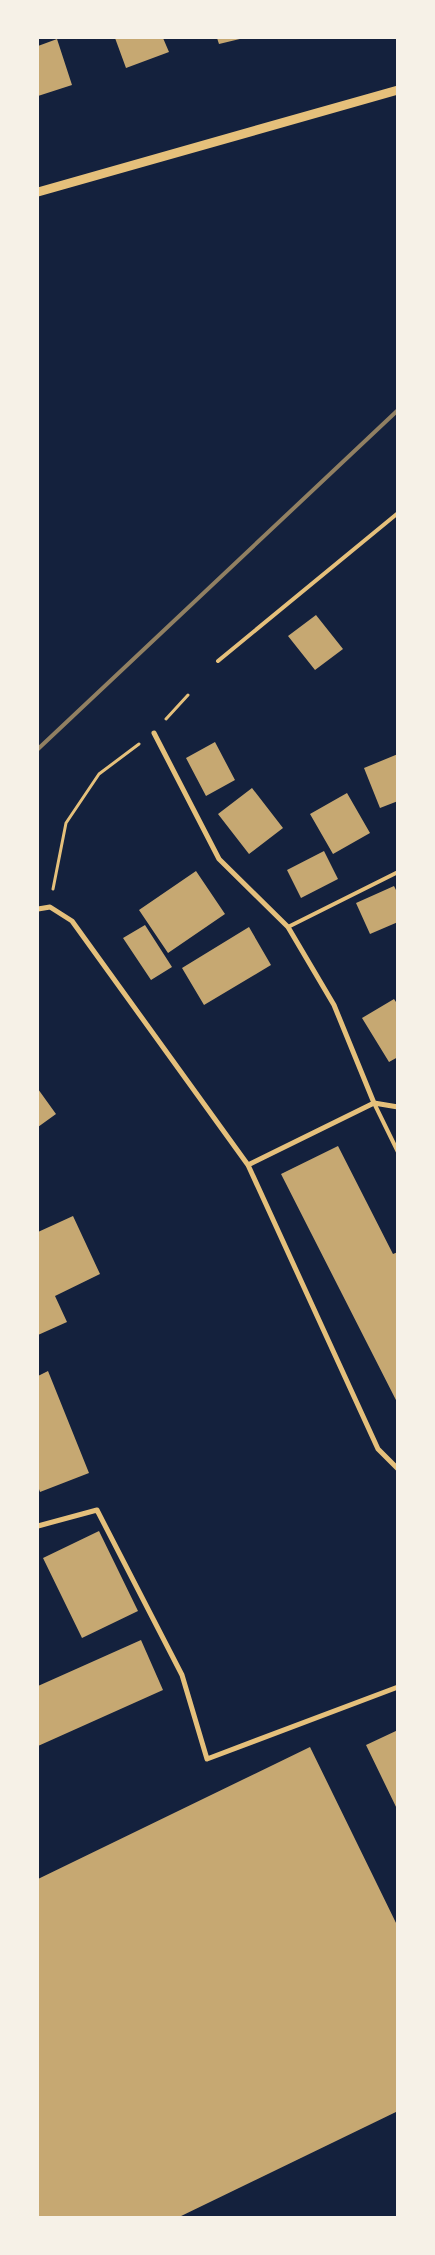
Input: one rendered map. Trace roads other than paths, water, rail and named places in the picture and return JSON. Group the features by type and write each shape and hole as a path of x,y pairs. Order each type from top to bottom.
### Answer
{"street":[{"path":"38,192 398,90"},
{"path":"154,733 219,859 288,927 334,1006 374,1103"},
{"path":"38,909 50,907 72,921 248,1165 378,1449 398,1469"},
{"path":"248,1165 374,1103 398,1107"},
{"path":"38,1526 97,1510 182,1675 207,1759 398,1687"}],"lane":[{"path":"218,661 398,513"},
{"path":"288,927 398,872"},
{"path":"374,1103 398,1152"}],"railway":[{"path":"38,749 398,410"}]}
